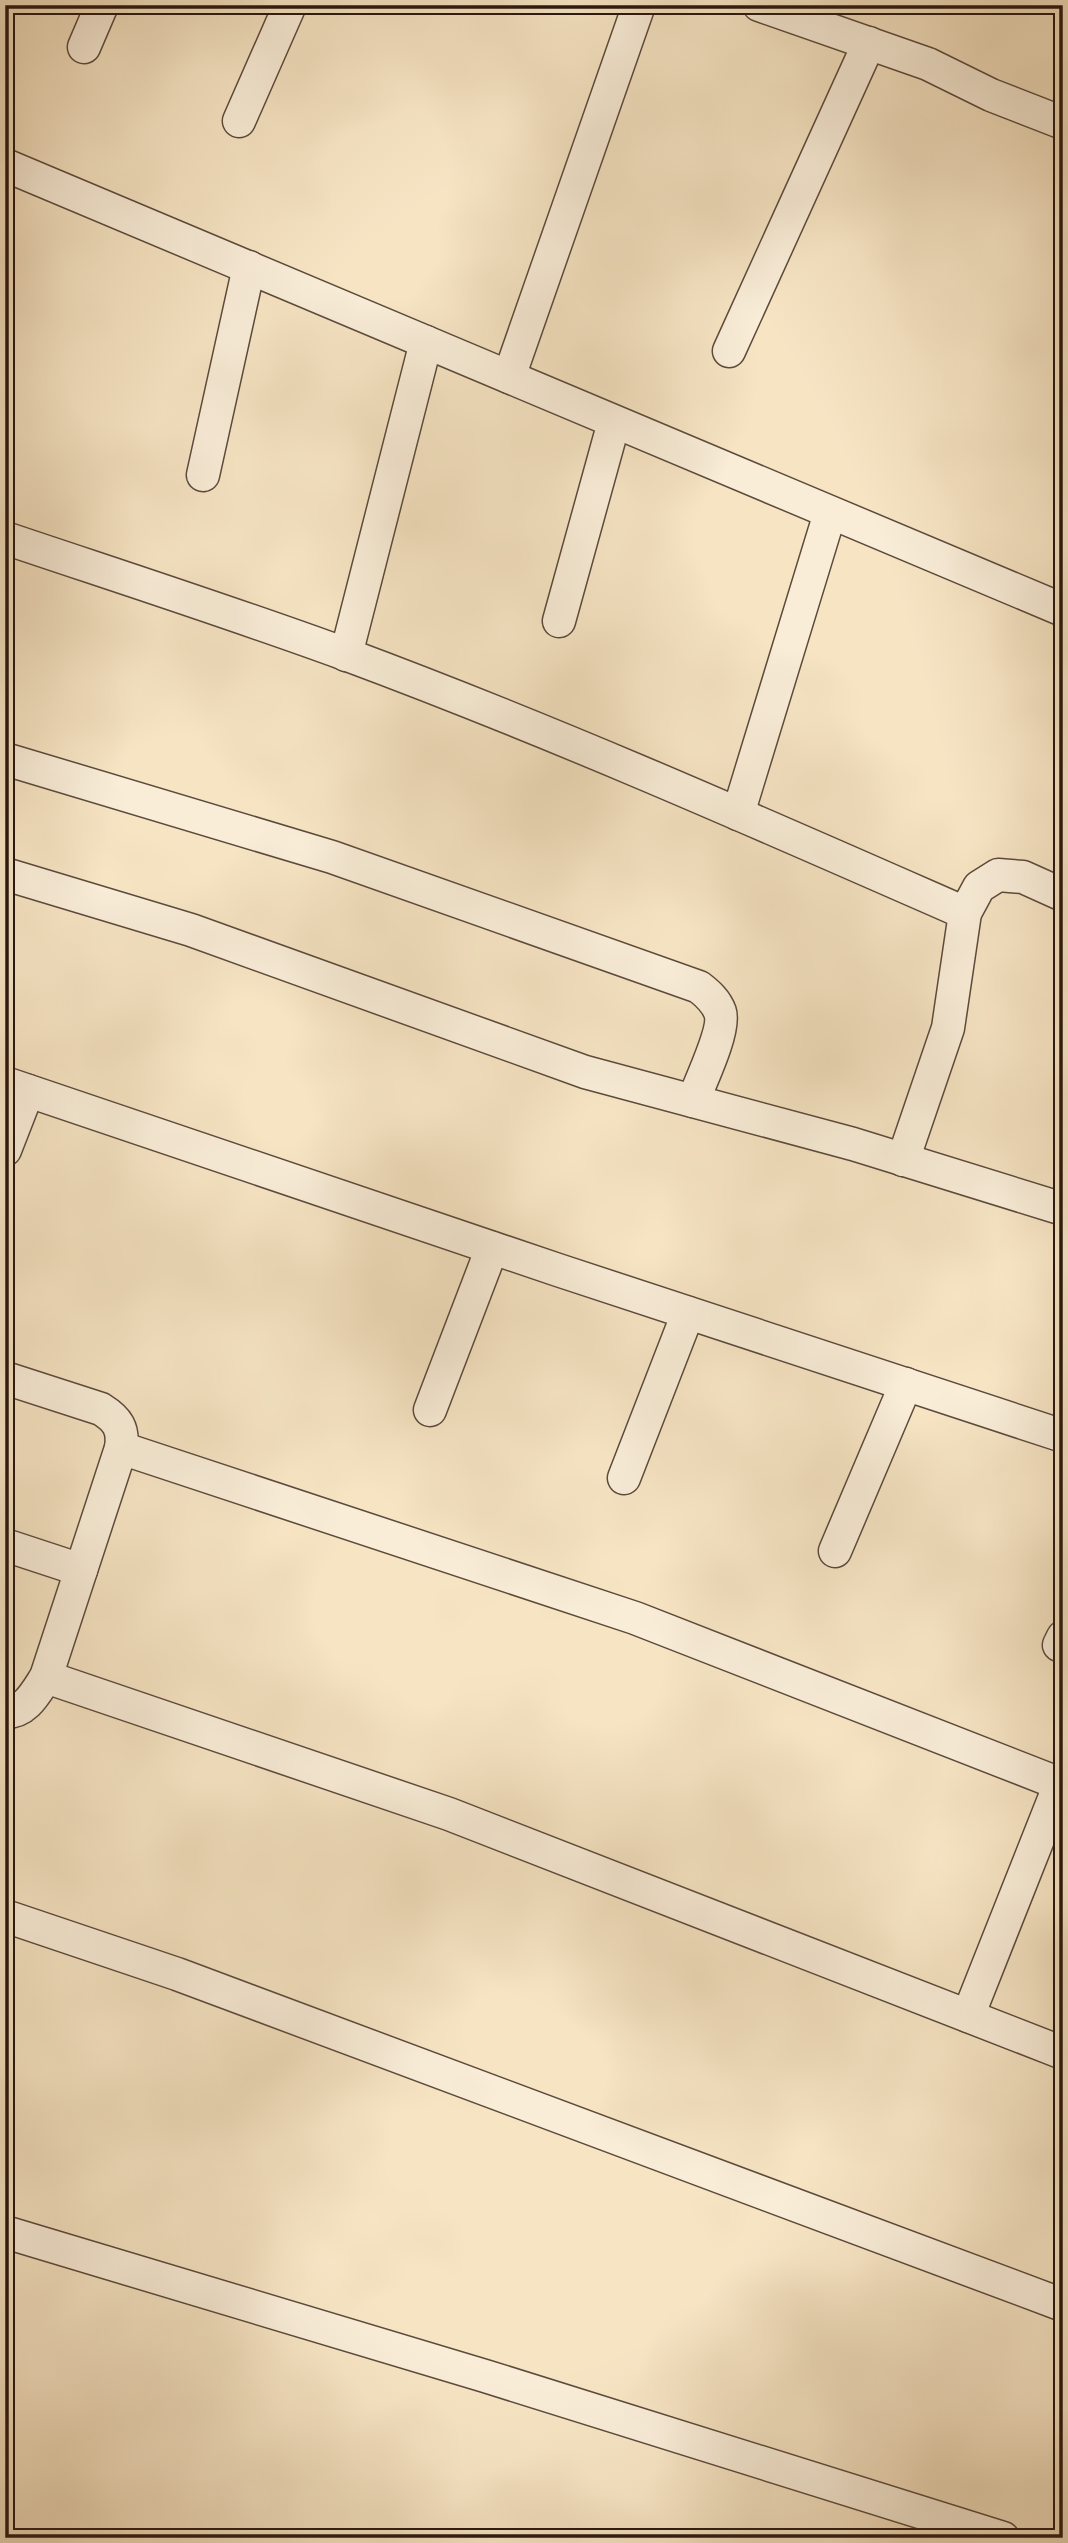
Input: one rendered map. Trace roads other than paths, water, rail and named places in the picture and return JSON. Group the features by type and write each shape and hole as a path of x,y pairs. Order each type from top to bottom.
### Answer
{"street":[{"path":"84,47 102,5"},
{"path":"239,121 290,5"},
{"path":"509,377 639,5"},
{"path":"760,5 928,64 991,95 1063,123"},
{"path":"729,351 869,43"},
{"path":"5,165 1063,610"},
{"path":"203,475 249,267"},
{"path":"346,654 426,342"},
{"path":"559,621 614,422"},
{"path":"738,814 830,513"},
{"path":"5,537 346,654 738,814 965,913"},
{"path":"5,759 332,857 699,987 713,999 721,1015 719,1031 694,1101"},
{"path":"5,874 191,930 586,1072 903,1160 1063,1209"},
{"path":"903,1160 948,1028 965,913 979,887 998,875 1023,877 1063,895"},
{"path":"5,1150 17,1087 492,1248 1063,1436"},
{"path":"430,1410 492,1248"},
{"path":"624,1478 688,1313"},
{"path":"5,1378 100,1409 114,1417 123,1434 121,1448 46,1677 31,1700 13,1712 5,1712"},
{"path":"835,1551 906,1384"},
{"path":"121,1448 635,1618 1061,1784 968,2016"},
{"path":"5,1545 81,1570"},
{"path":"46,1677 449,1814 1063,2053"},
{"path":"5,1916 190,1979 1063,2305"},
{"path":"5,2232 485,2376 1003,2538"}]}
